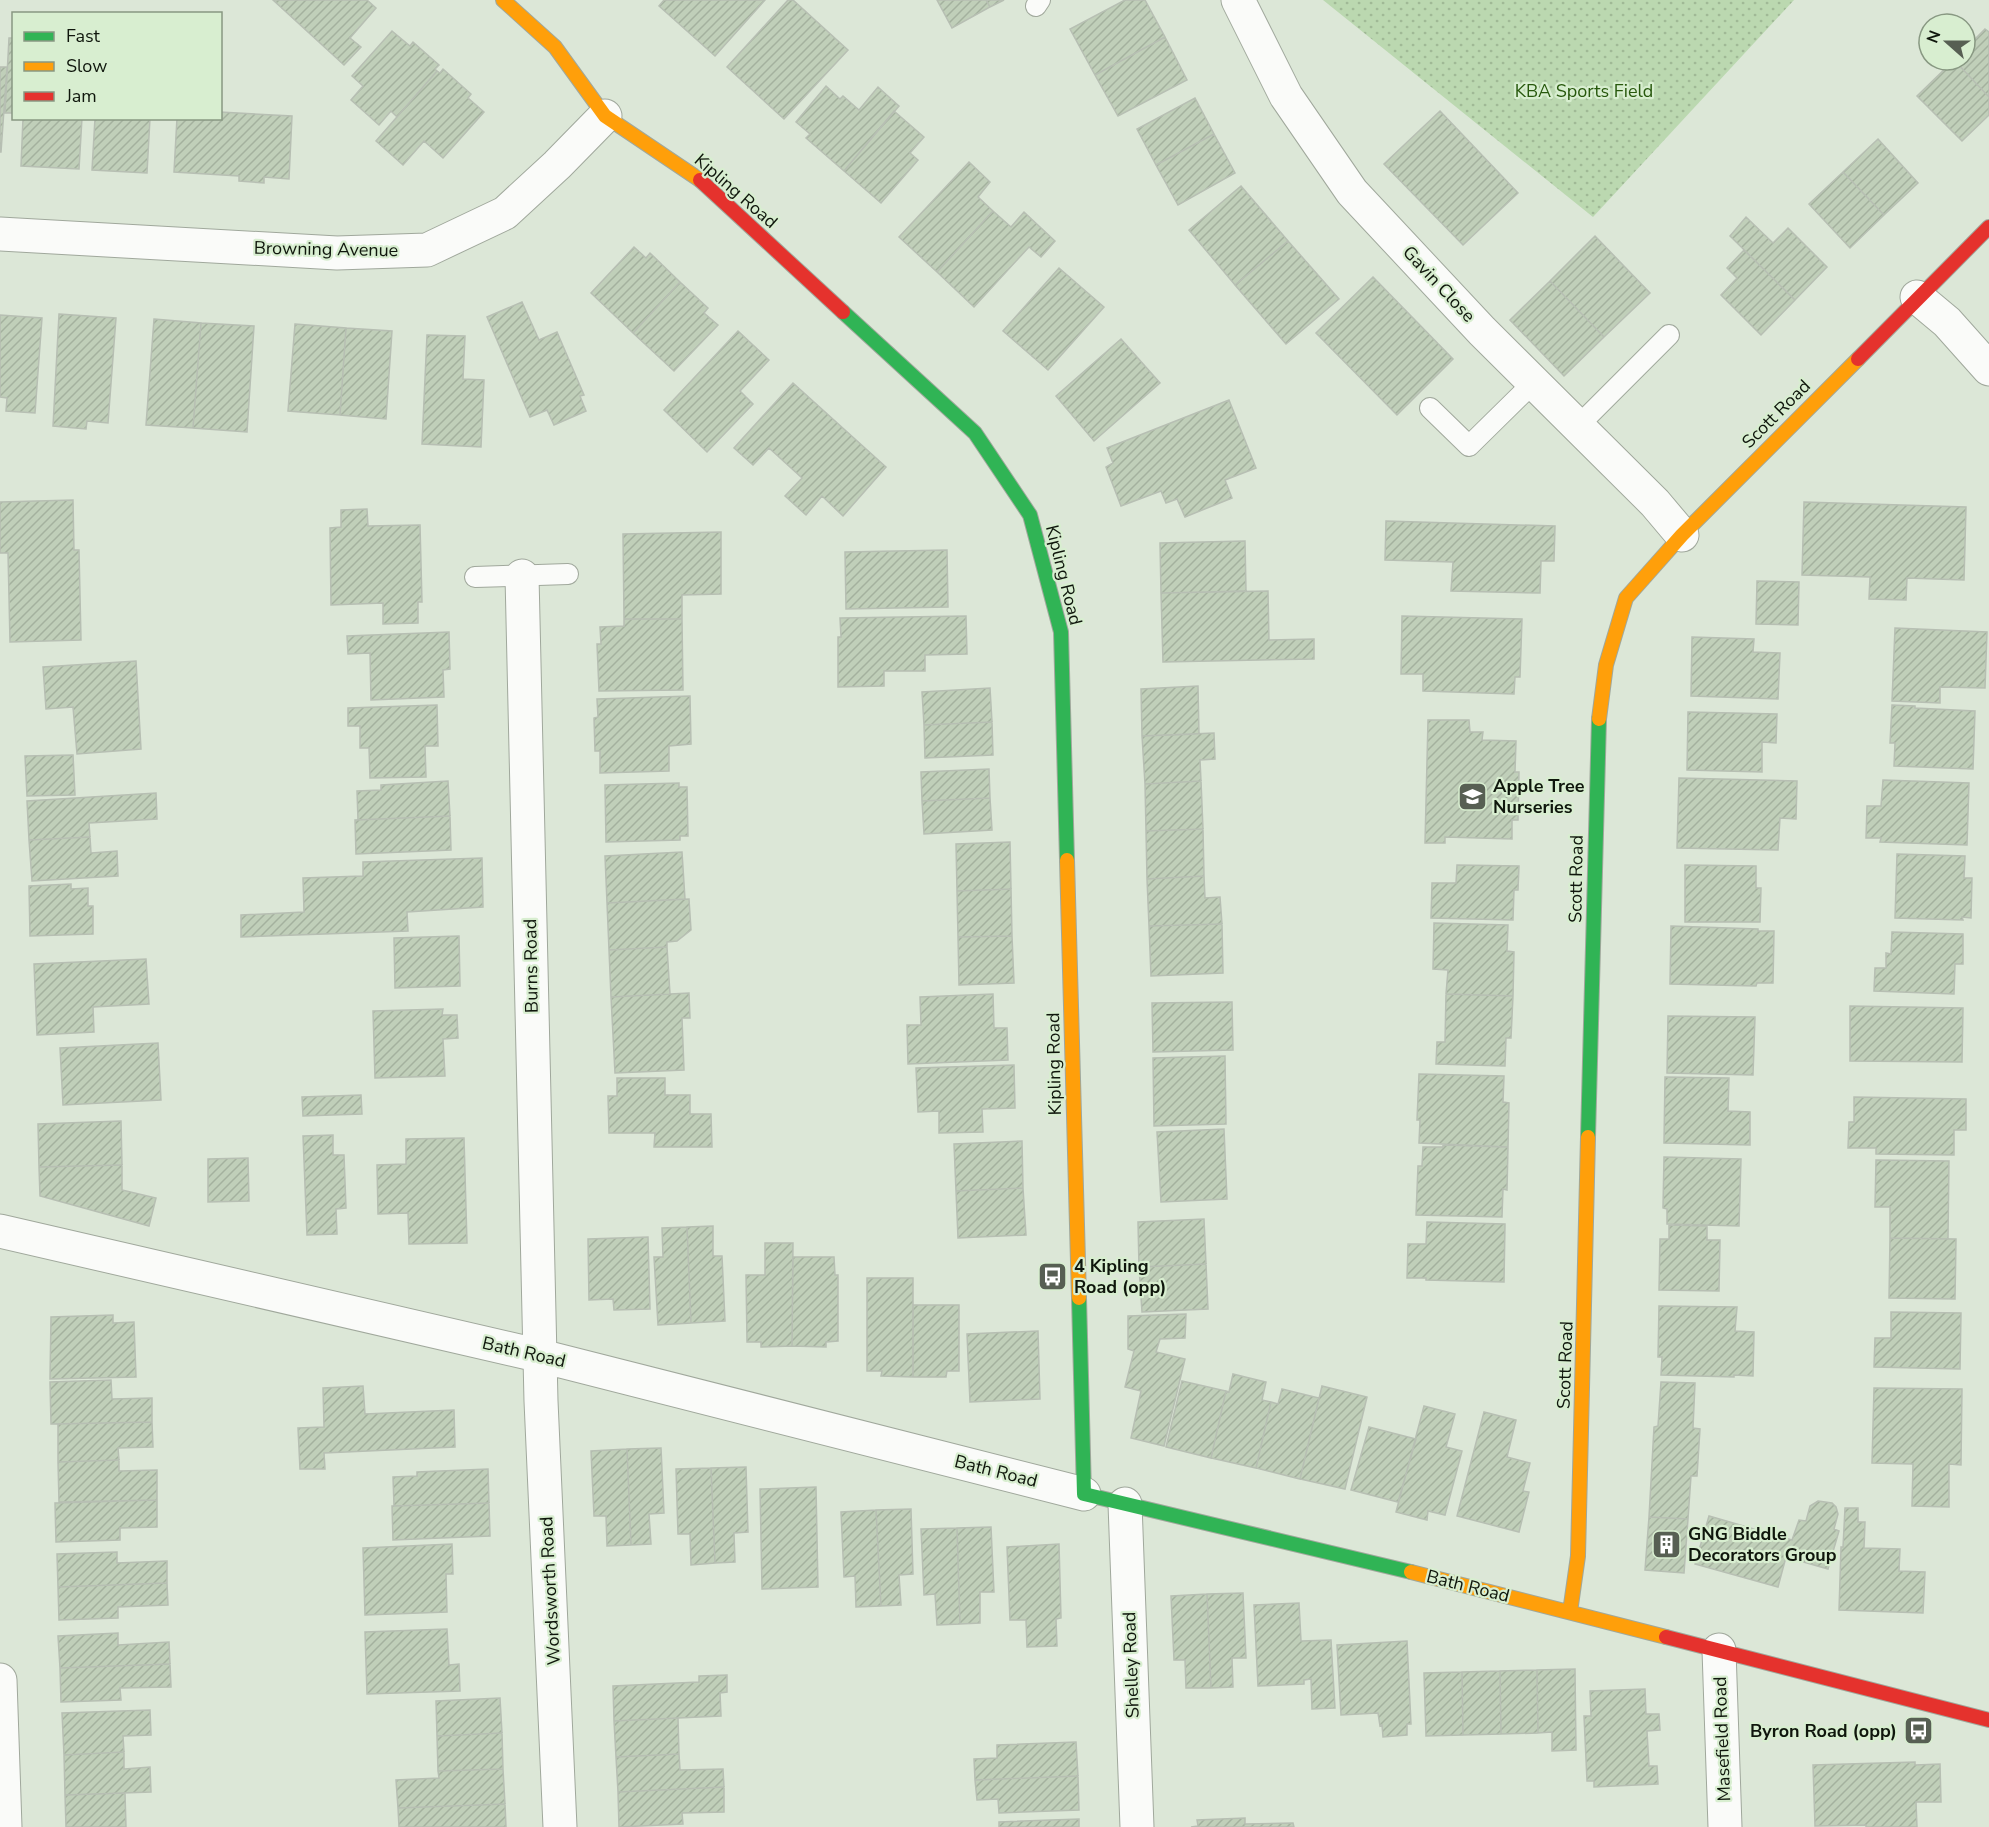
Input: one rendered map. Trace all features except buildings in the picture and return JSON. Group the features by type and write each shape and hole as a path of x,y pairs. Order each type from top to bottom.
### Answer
{"street":[{"name":"Kipling Road","path":"503,0 555,47 605,116 694,175 975,433 1030,515 1061,632 1084,1494"},
{"name":"Gavin Close","path":"1238,0 1286,96 1352,192 1482,331 1655,503 1682,535"},
{"name":"Browning Avenue","path":"0,234 337,253 427,250 505,213 605,116"},
{"name":"Scott Road","path":"1570,1612 1578,1535 1597,730 1606,665 1626,598 1682,535 1989,226"},
{"path":"1917,297 1947,322 1989,369"},
{"name":"Burns Road","path":"522,576 541,1356"},
{"name":"Bath Road","path":"0,1231 541,1356 1084,1494 1570,1612 1989,1720"},
{"name":"Wordsworth Road","path":"541,1356 560,1827"},
{"name":"Shelley Road","path":"1125,1504 1137,1827"},
{"name":"Masefield Road","path":"1719,1650 1725,1827"},
{"path":"0,1680 5,1827"}],"lane":[{"path":"1578,426 1669,334"},
{"path":"1430,408 1468,446 1534,382"},
{"path":"475,577 568,574"}],"green space":[{"name":"KBA Sports Field","path":"1323,0 1794,0 1593,217"}],"traffic: fast":[{"path":"843,312 975,433 1030,515 1061,632 1067,860"},
{"path":"1588,1137 1599,719"},
{"path":"1079,1298 1084,1494 1411,1572"}],"traffic: slow":[{"path":"503,0 555,47 605,116 700,180"},
{"path":"1599,719 1606,665 1626,598 1682,535 1858,359"},
{"path":"1067,860 1079,1298"},
{"path":"1570,1612 1578,1556 1588,1137"},
{"path":"1411,1572 1666,1637"}],"traffic: jam":[{"path":"700,180 843,312"},
{"path":"1858,359 1989,227"},
{"path":"1666,1637 1989,1720"}],"place":[{"name":"Apple Tree Nurseries","path":"1472,796"},
{"name":"4 Kipling Road (opp)","path":"1053,1276"},
{"name":"GNG Biddle Decorators Group","path":"1667,1544"},
{"name":"Byron Road (opp)","path":"1918,1731"}]}
